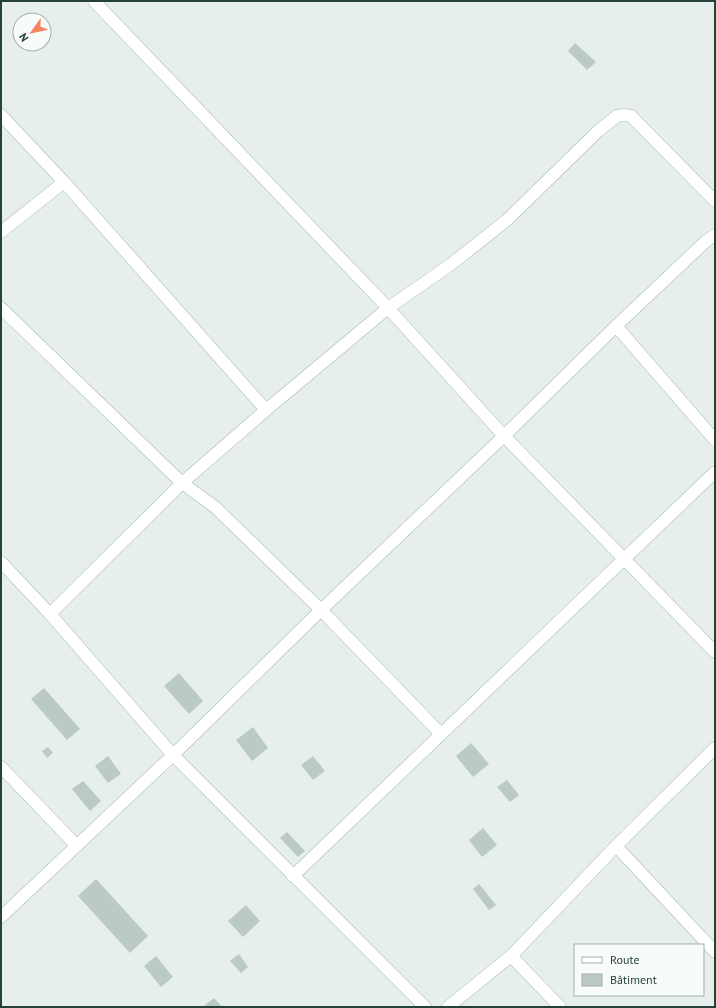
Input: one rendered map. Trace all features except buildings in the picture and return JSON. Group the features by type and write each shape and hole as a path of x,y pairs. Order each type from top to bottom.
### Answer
{"street":[{"path":"94,1 388,308 504,436 624,557 715,652"},
{"path":"1,115 64,182 266,410"},
{"path":"50,614 182,483 266,410 388,308 450,265 507,220 598,131 617,116 631,116 715,201"},
{"path":"1,232 64,182"},
{"path":"1,917 173,755 321,610 504,436 616,326 704,242 715,235"},
{"path":"1,308 182,483 215,507 321,610 440,733"},
{"path":"616,326 715,440"},
{"path":"293,876 440,733 715,472"},
{"path":"1,562 50,614 173,755 424,1007"},
{"path":"448,1007 512,956 616,846 715,748"},
{"path":"1,767 76,846"},
{"path":"616,846 715,952"},
{"path":"512,956 560,1007"}]}
